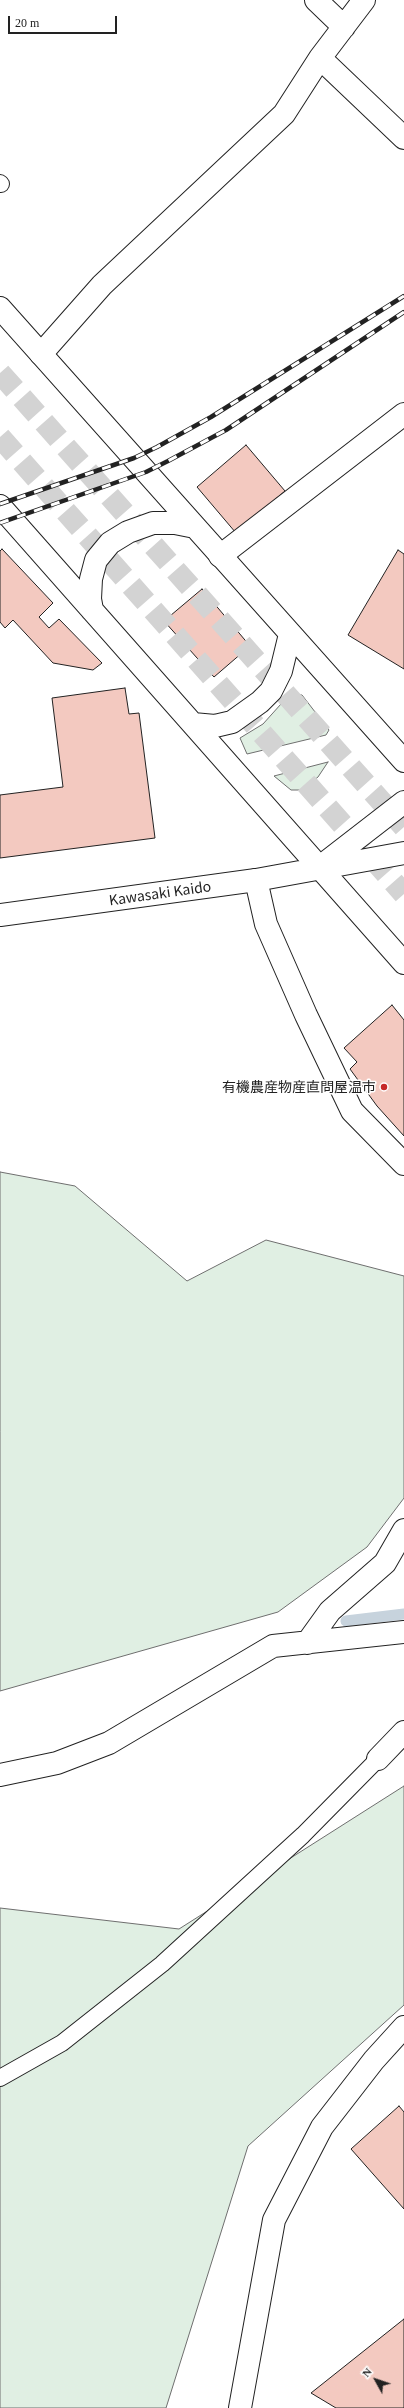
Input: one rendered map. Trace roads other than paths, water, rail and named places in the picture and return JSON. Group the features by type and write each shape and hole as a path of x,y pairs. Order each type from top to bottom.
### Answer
{"street":[{"path":"316,0 344,27"},
{"path":"41,354 102,285 284,114 320,58 364,0"},
{"path":"320,58 404,138"},
{"path":"0,308 404,761"},
{"path":"220,556 404,414"},
{"path":"0,506 404,963"},
{"path":"92,610 90,599 91,579 96,560 110,543 128,532 153,524 175,523 195,527"},
{"path":"193,724 215,726 232,722 260,702 271,691 281,671 290,634"},
{"path":"319,867 404,802"},
{"name":"Kawasaki Kaido","path":"0,915 256,880 319,867 404,853"},
{"path":"256,880 266,924 306,1015 352,1111 404,1164"},
{"path":"307,1643 330,1611 385,1563 404,1530"},
{"path":"0,1775 57,1763 109,1743 273,1646 404,1632"},
{"path":"378,1759 404,1732"},
{"path":"240,2408 274,2220 322,2127 374,2060 404,2027"}],"lane":[{"path":"0,2078 62,2043 162,1964 303,1835 378,1759"}],"waterway":[{"path":"346,1621 404,1614"}],"tunnel":[{"path":"0,373 404,827"},
{"path":"0,437 404,894"}],"railway":[{"path":"0,504 134,458 157,447 211,417 404,296"},
{"path":"0,523 146,472 168,461 226,430 404,312"}],"place":[{"name":"有機農産物産直問屋温市","path":"384,1087"}]}
